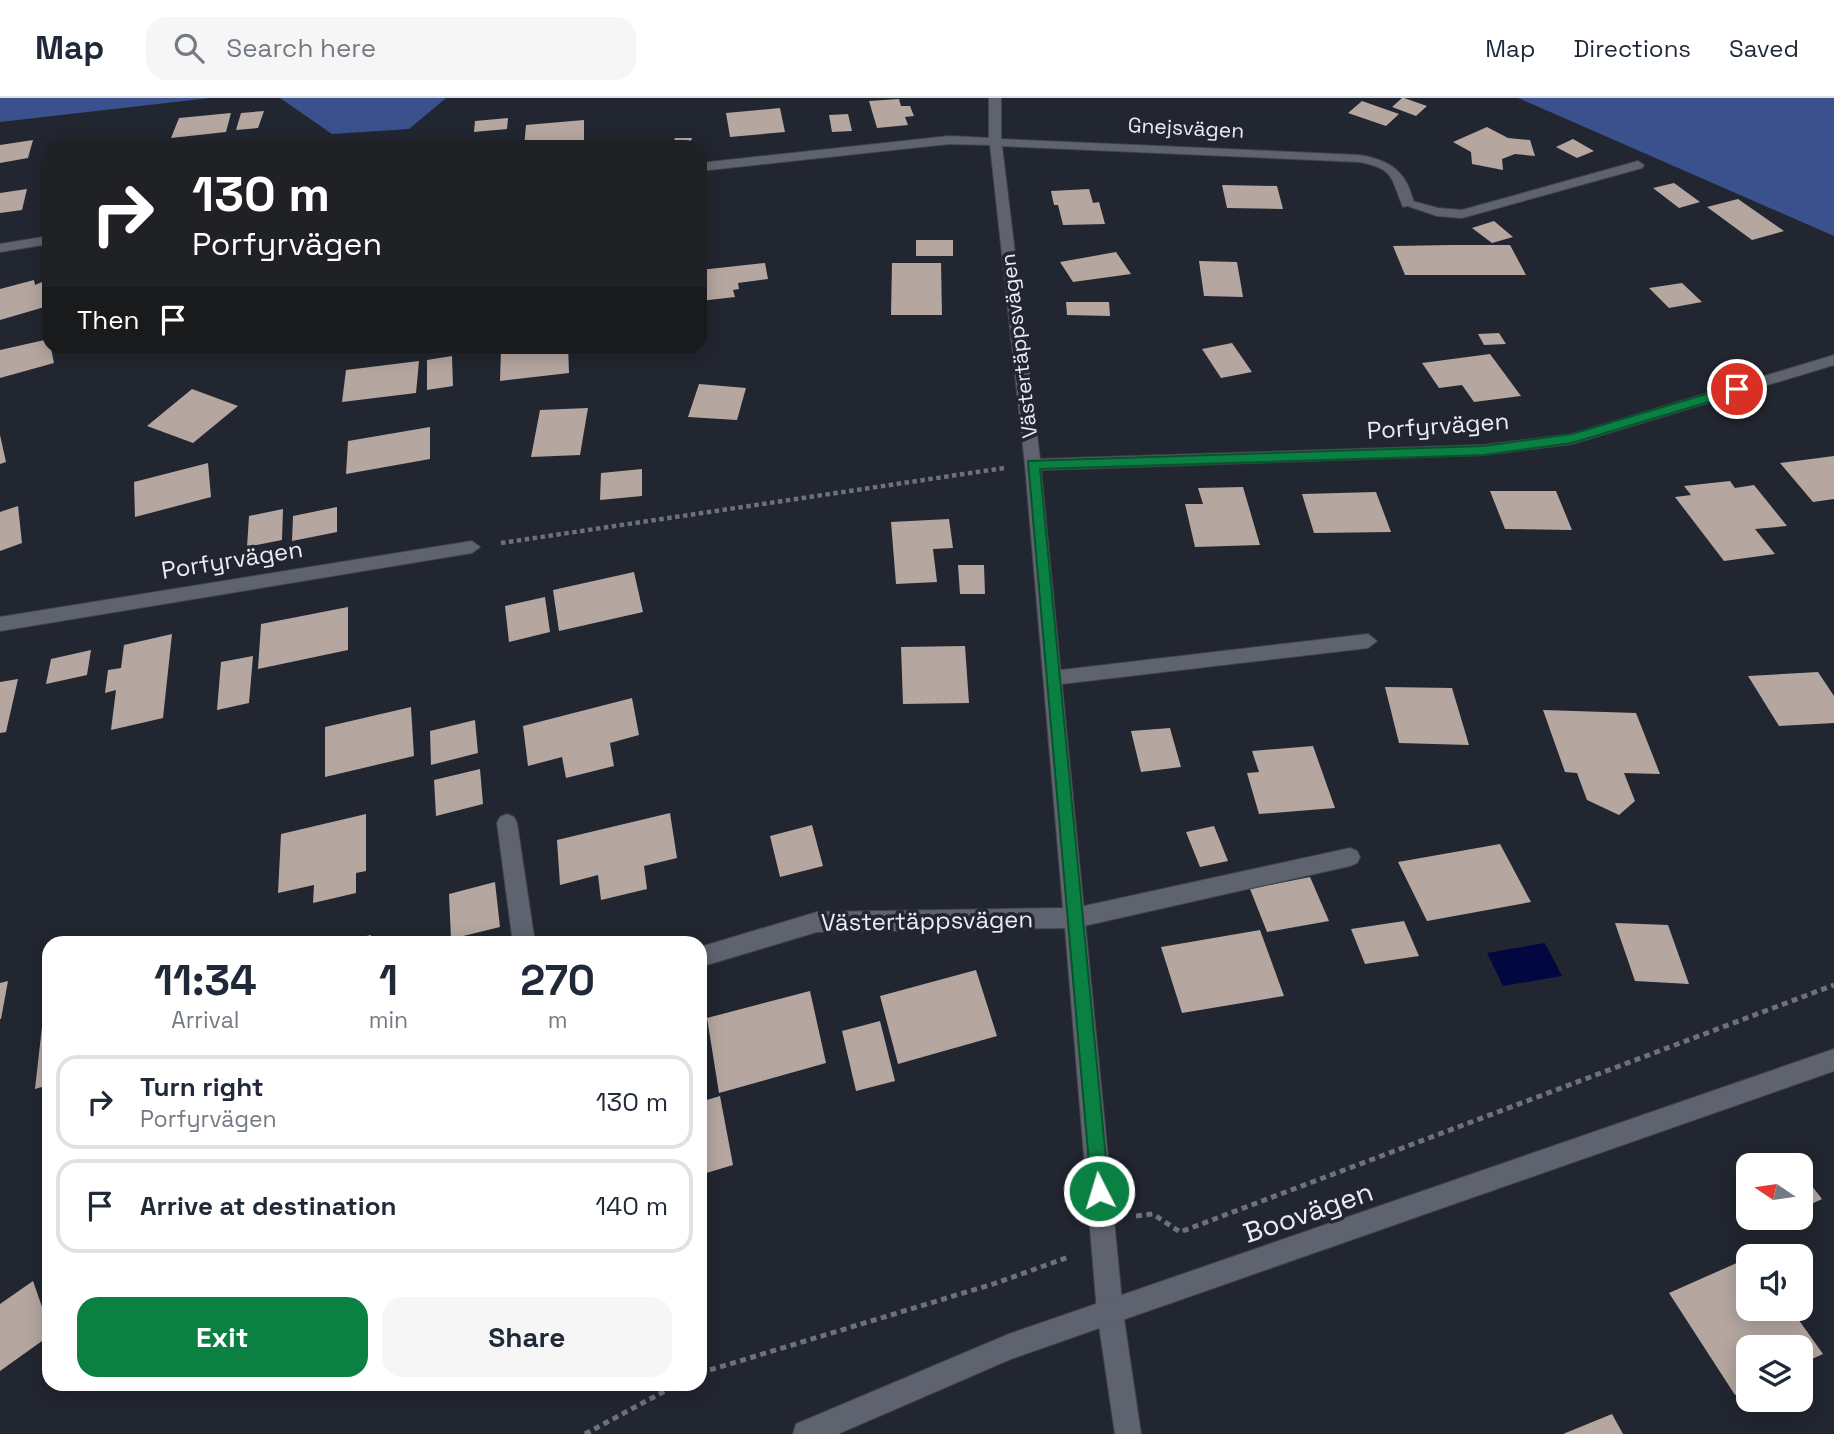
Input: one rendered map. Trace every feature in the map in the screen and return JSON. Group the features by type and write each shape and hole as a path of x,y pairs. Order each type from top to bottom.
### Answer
{"street":[{"name":"Västertäppsvägen","path":"995,98 995,139 1033,465 1110,1312 1128,1434"},
{"name":"Gnejsvägen","path":"707,166 897,144 995,139 1369,160 1396,171 1405,183 1408,204 1437,212 1462,214 1564,188 1638,165"},
{"path":"0,248 42,241"},
{"name":"Porfyrvägen","path":"1033,465 1471,451 1560,440 1834,360"},
{"name":"Porfyrvägen","path":"0,624 472,547"},
{"path":"1052,678 1368,641"},
{"path":"508,823 523,936"},
{"name":"Västertäppsvägen","path":"707,955 817,922 1075,918 1350,857"},
{"name":"Boovägen","path":"806,1434 1009,1347 1834,1060"}],"path":[{"path":"472,547 1033,465"},
{"path":"707,1371 1068,1258 1101,1218 1153,1214 1180,1232 1834,985"},
{"path":"585,1434 665,1391"}],"shaded area":[{"path":"0,98 210,98 0,122"},
{"path":"280,98 446,98 409,129 332,134"},
{"path":"1518,98 1834,98 1834,236"},
{"path":"1545,943 1562,976 1503,986 1487,953"}],"building":[{"path":"1402,98 1427,106 1416,116 1392,107"},
{"path":"899,99 901,106 910,106 914,116 905,117 908,125 877,128 869,101"},
{"path":"1362,101 1399,114 1386,126 1348,113"},
{"path":"780,108 785,132 730,137 726,113"},
{"path":"264,111 258,128 236,130 241,113"},
{"path":"231,113 226,132 171,138 179,118"},
{"path":"848,114 852,131 832,132 829,115"},
{"path":"508,118 507,129 474,132 475,121"},
{"path":"584,120 584,140 525,140 526,125"},
{"path":"1487,127 1508,138 1530,140 1535,156 1515,154 1502,159 1503,170 1472,164 1471,152 1453,142"},
{"path":"675,138 692,138 691,140 674,140"},
{"path":"1573,139 1594,151 1577,158 1556,147"},
{"path":"33,140 28,158 0,163 0,145"},
{"path":"1674,183 1700,202 1679,208 1653,188"},
{"path":"1222,185 1277,186 1283,209 1227,208"},
{"path":"27,189 22,210 0,213 0,193"},
{"path":"1089,189 1093,203 1099,202 1105,224 1063,225 1051,191"},
{"path":"1738,199 1784,231 1752,240 1707,207"},
{"path":"1494,221 1513,237 1492,243 1472,228"},
{"path":"916,240 953,240 953,256 916,256"},
{"path":"1510,245 1526,275 1405,275 1393,246"},
{"path":"1116,252 1131,274 1073,282 1060,262"},
{"path":"1199,261 1237,262 1243,297 1204,296"},
{"path":"765,263 768,279 738,283 739,289 733,290 735,297 707,300 707,269"},
{"path":"892,263 941,263 942,315 891,315"},
{"path":"34,280 35,285 42,282 42,308 0,320 0,289"},
{"path":"1682,283 1702,302 1669,308 1649,288"},
{"path":"1066,302 1109,302 1110,316 1067,315"},
{"path":"1499,333 1506,344 1484,345 1478,334"},
{"path":"42,341 42,354 52,354 54,363 0,378 0,350"},
{"path":"1232,343 1252,372 1221,378 1202,349"},
{"path":"501,354 568,354 569,373 500,381"},
{"path":"1490,354 1521,396 1474,402 1462,385 1439,388 1422,363"},
{"path":"452,356 453,386 427,390 427,360"},
{"path":"419,361 416,393 342,402 346,370"},
{"path":"699,384 746,388 737,420 688,417"},
{"path":"192,389 238,406 193,443 147,426"},
{"path":"588,408 580,455 531,457 540,410"},
{"path":"430,427 430,459 346,474 348,441"},
{"path":"0,435 6,462 0,464"},
{"path":"1834,456 1834,499 1813,502 1780,463"},
{"path":"208,463 211,497 135,517 134,482"},
{"path":"642,469 642,496 600,500 601,473"},
{"path":"1730,481 1735,488 1754,485 1787,526 1755,529 1775,554 1724,561 1675,497 1691,495 1684,486"},
{"path":"1243,487 1260,545 1195,547 1185,504 1203,504 1198,488"},
{"path":"1490,491 1556,491 1572,530 1505,529"},
{"path":"1376,492 1391,532 1314,533 1302,494"},
{"path":"18,506 22,543 0,551 0,512"},
{"path":"337,507 337,532 292,541 293,516"},
{"path":"283,509 282,540 247,547 249,516"},
{"path":"949,519 953,548 933,549 937,582 896,584 891,522"},
{"path":"958,565 984,565 985,594 960,594"},
{"path":"634,572 643,612 559,631 553,590"},
{"path":"545,597 550,632 509,642 505,606"},
{"path":"348,607 348,650 258,669 261,624"},
{"path":"172,634 163,718 111,730 116,690 105,693 108,670 121,668 124,645"},
{"path":"965,646 969,703 903,704 901,647"},
{"path":"91,650 87,675 46,684 51,659"},
{"path":"253,656 249,703 217,710 221,662"},
{"path":"1818,672 1834,696 1834,723 1779,726 1748,676"},
{"path":"18,679 6,732 0,733 0,682"},
{"path":"1385,687 1452,688 1469,745 1399,743"},
{"path":"632,698 639,735 610,743 614,766 566,778 562,757 528,766 523,726"},
{"path":"411,707 414,756 325,777 325,727"},
{"path":"1543,710 1636,713 1660,774 1624,773 1635,801 1619,815 1587,800 1577,773 1565,772"},
{"path":"475,720 478,753 431,765 430,731"},
{"path":"1170,728 1181,767 1141,772 1131,731"},
{"path":"1313,746 1335,808 1259,814 1247,773 1259,772 1252,751"},
{"path":"480,769 483,804 436,816 434,780"},
{"path":"670,813 677,858 644,866 647,889 601,900 598,875 560,885 557,840"},
{"path":"366,814 366,871 356,873 356,893 313,903 314,885 278,893 281,834"},
{"path":"812,825 823,866 780,877 770,836"},
{"path":"1214,826 1228,861 1200,867 1186,832"},
{"path":"1500,844 1531,902 1427,921 1398,862"},
{"path":"1310,877 1329,921 1267,932 1250,889"},
{"path":"495,882 500,927 463,936 451,936 449,894"},
{"path":"1404,921 1419,956 1365,964 1351,929"},
{"path":"1615,923 1668,925 1689,984 1635,981"},
{"path":"1260,930 1284,996 1182,1013 1161,947"},
{"path":"976,970 997,1036 898,1064 880,996"},
{"path":"8,981 1,1019 0,1019 0,983"},
{"path":"810,991 826,1063 719,1093 707,1018"},
{"path":"880,1021 895,1081 856,1091 842,1031"},
{"path":"42,1027 42,1087 35,1089"},
{"path":"720,1096 733,1165 707,1173 707,1100"},
{"path":"1813,1187 1822,1199 1813,1203"},
{"path":"1736,1263 1736,1321 1800,1321 1809,1335 1736,1335 1735,1395 1669,1293"},
{"path":"33,1281 42,1307 42,1341 0,1371 0,1304"},
{"path":"1813,1340 1823,1354 1813,1359"},
{"path":"1612,1414 1623,1434 1563,1434"}],"route":[{"path":"1099,1191 1033,465 1484,450 1572,439 1737,389"}]}
